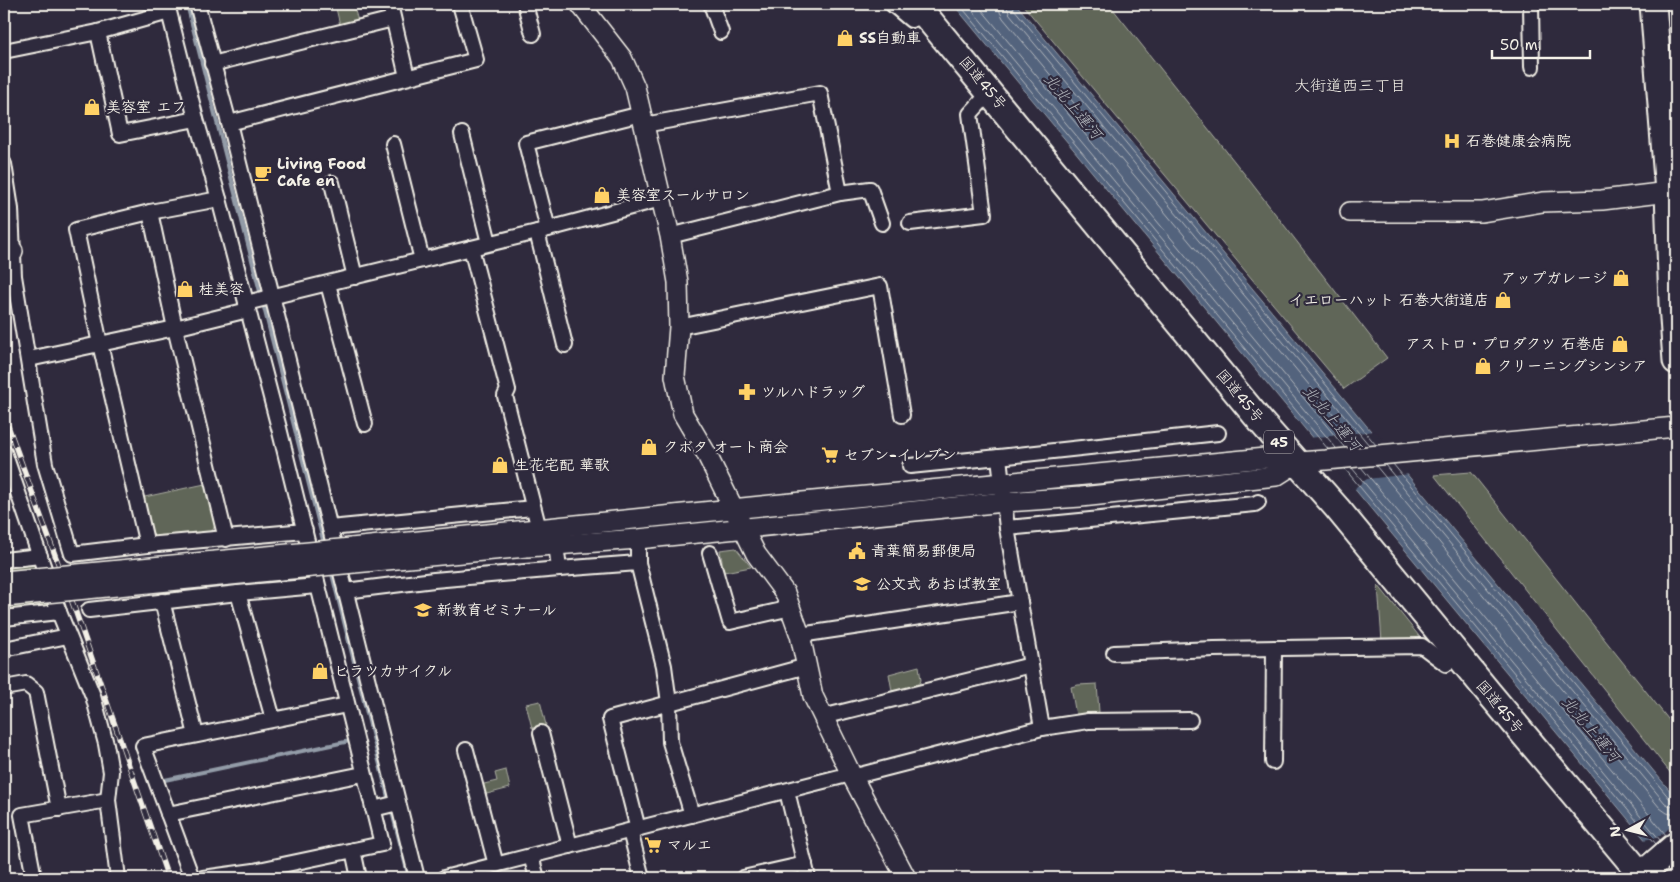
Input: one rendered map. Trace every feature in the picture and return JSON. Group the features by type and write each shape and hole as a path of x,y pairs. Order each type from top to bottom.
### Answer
{"highway":[{"path":"1653,4 1667,73 1668,192 1676,361"},
{"name":"国道45号","path":"921,10 1261,422 1306,462 1457,654 1646,872"},
{"path":"1646,872 1676,845"}],"street":[{"path":"198,4 228,123 257,302 305,532 363,774 378,808 382,844 255,874 203,878"},
{"path":"390,4 407,77"},
{"path":"228,123 476,60 460,4"},
{"path":"525,4 532,34"},
{"path":"580,4 622,58 635,87 670,236 678,282 679,327 675,376 683,414 706,453 756,554 785,593 800,635 814,696 822,717 906,878"},
{"path":"711,4 720,32"},
{"path":"892,4 911,20 921,10"},
{"path":"1531,4 1532,67"},
{"path":"4,51 98,32 168,8 196,119 219,198 257,302 330,528 397,803 418,878"},
{"path":"212,64 393,19"},
{"path":"98,32 120,134 196,119"},
{"path":"910,223 984,214 970,114 990,92"},
{"path":"565,345 526,143 643,119 820,93 840,194"},
{"path":"462,134 489,243"},
{"path":"393,144 422,260"},
{"path":"4,164 11,209 8,250 45,464 72,554 147,545 305,532"},
{"path":"332,183 355,277"},
{"path":"670,236 840,194 870,189 882,223"},
{"path":"1350,212 1482,212 1543,202 1602,200 1668,192"},
{"path":"147,545 100,344 76,230 219,198"},
{"path":"28,359 175,328 257,302 661,199"},
{"path":"150,212 175,328 226,539"},
{"path":"472,248 508,390 505,396 539,529"},
{"path":"328,284 364,424"},
{"path":"679,327 880,286 902,414"},
{"path":"4,597 353,556 539,529 1002,482 1265,458 1306,462 1676,427"},
{"path":"910,466 1218,433"},
{"path":"4,452 59,612 93,696 106,744 111,772 108,800 118,878"},
{"path":"999,457 1007,528 1042,728"},
{"path":"4,581 353,556 638,539 1004,502 1081,497 1276,476 1306,462"},
{"path":"1007,528 1255,504 1258,502"},
{"path":"330,528 533,508"},
{"path":"638,539 638,563 664,666 669,703 670,742 692,815"},
{"path":"556,544 559,569"},
{"path":"710,554 730,622 791,608"},
{"path":"4,560 40,556"},
{"path":"345,591 434,580 638,563"},
{"path":"89,610 317,586"},
{"path":"238,593 273,719"},
{"path":"162,601 196,735"},
{"path":"800,635 1020,602"},
{"path":"4,618 59,612"},
{"path":"4,649 68,636"},
{"path":"1114,653 1422,646 1446,664 1457,654"},
{"path":"1273,762 1274,648"},
{"path":"822,717 1031,665"},
{"path":"642,878 634,830 610,719 807,666"},
{"path":"4,688 26,684 36,692 59,809"},
{"path":"192,878 143,746 347,705"},
{"path":"444,878 493,870 531,856 1042,728 1088,721 1190,720"},
{"path":"541,733 570,846"},
{"path":"466,750 493,870"},
{"path":"168,814 363,774"},
{"path":"788,791 808,878"},
{"path":"34,878 22,815 108,800"},
{"path":"378,808 397,803"},
{"path":"353,850 359,878"},
{"path":"531,856 537,878"},
{"path":"743,878 805,864"}],"green space":[{"path":"335,4 353,4 358,21 340,25"},
{"path":"1022,4 1109,4 1246,176 1387,358 1344,389"},
{"path":"1471,472 1676,729 1676,780 1434,475"},
{"path":"205,484 215,525 211,534 156,539 148,533 140,498"},
{"path":"736,548 751,567 724,572 720,550"},
{"path":"38,562 51,608 4,613 4,565"},
{"path":"1378,585 1423,641 1382,642"},
{"path":"919,666 921,680 919,685 892,691 889,674"},
{"path":"1097,684 1099,712 1076,715 1071,687"},
{"path":"540,701 546,725 532,728 526,704"},
{"path":"506,770 510,788 483,795 482,789 484,784 497,781 495,773"}],"water":[{"name":"北北上運河","path":"953,4 1016,4 1676,798 1676,877"}],"pier":[{"path":"1375,431 1410,474 1367,479 1356,487 1354,492 1309,438"},
{"path":"1676,821 1676,878 1674,878 1643,840 1654,838 1664,833"}],"waterway":[{"path":"187,4 324,544"},
{"path":"331,570 389,801"},
{"path":"160,781 350,741"},
{"path":"391,808 409,878"}],"railway":[{"path":"4,415 74,607 168,878"}],"place":[{"name":"SS自動車","path":"845,38"},
{"name":"美容室 エフ","path":"92,107"},
{"name":"石巻健康会病院","path":"1452,141"},
{"name":"Living Food Cafe en","path":"263,173"},
{"name":"美容室スールサロン","path":"602,195"},
{"name":"アップガレージ","path":"1621,278"},
{"name":"桂美容","path":"185,289"},
{"name":"イエローハット 石巻大街道店","path":"1503,300"},
{"name":"アストロ・プロダクツ 石巻店","path":"1620,344"},
{"name":"クリーニングシンシア","path":"1483,366"},
{"name":"ツルハドラッグ","path":"747,392"},
{"name":"クボタ オート商会","path":"649,447"},
{"name":"セブン-イレブン","path":"830,455"},
{"name":"生花宅配 華歌","path":"500,465"},
{"name":"青葉簡易郵便局","path":"857,551"},
{"name":"公文式 あおば教室","path":"862,584"},
{"name":"新教育ゼミナール","path":"423,610"},
{"name":"ヒラツカサイクル","path":"320,671"},
{"name":"マルエ","path":"653,845"}],"district":[{"name":"大街道西三丁目","path":"1350,85"}]}
